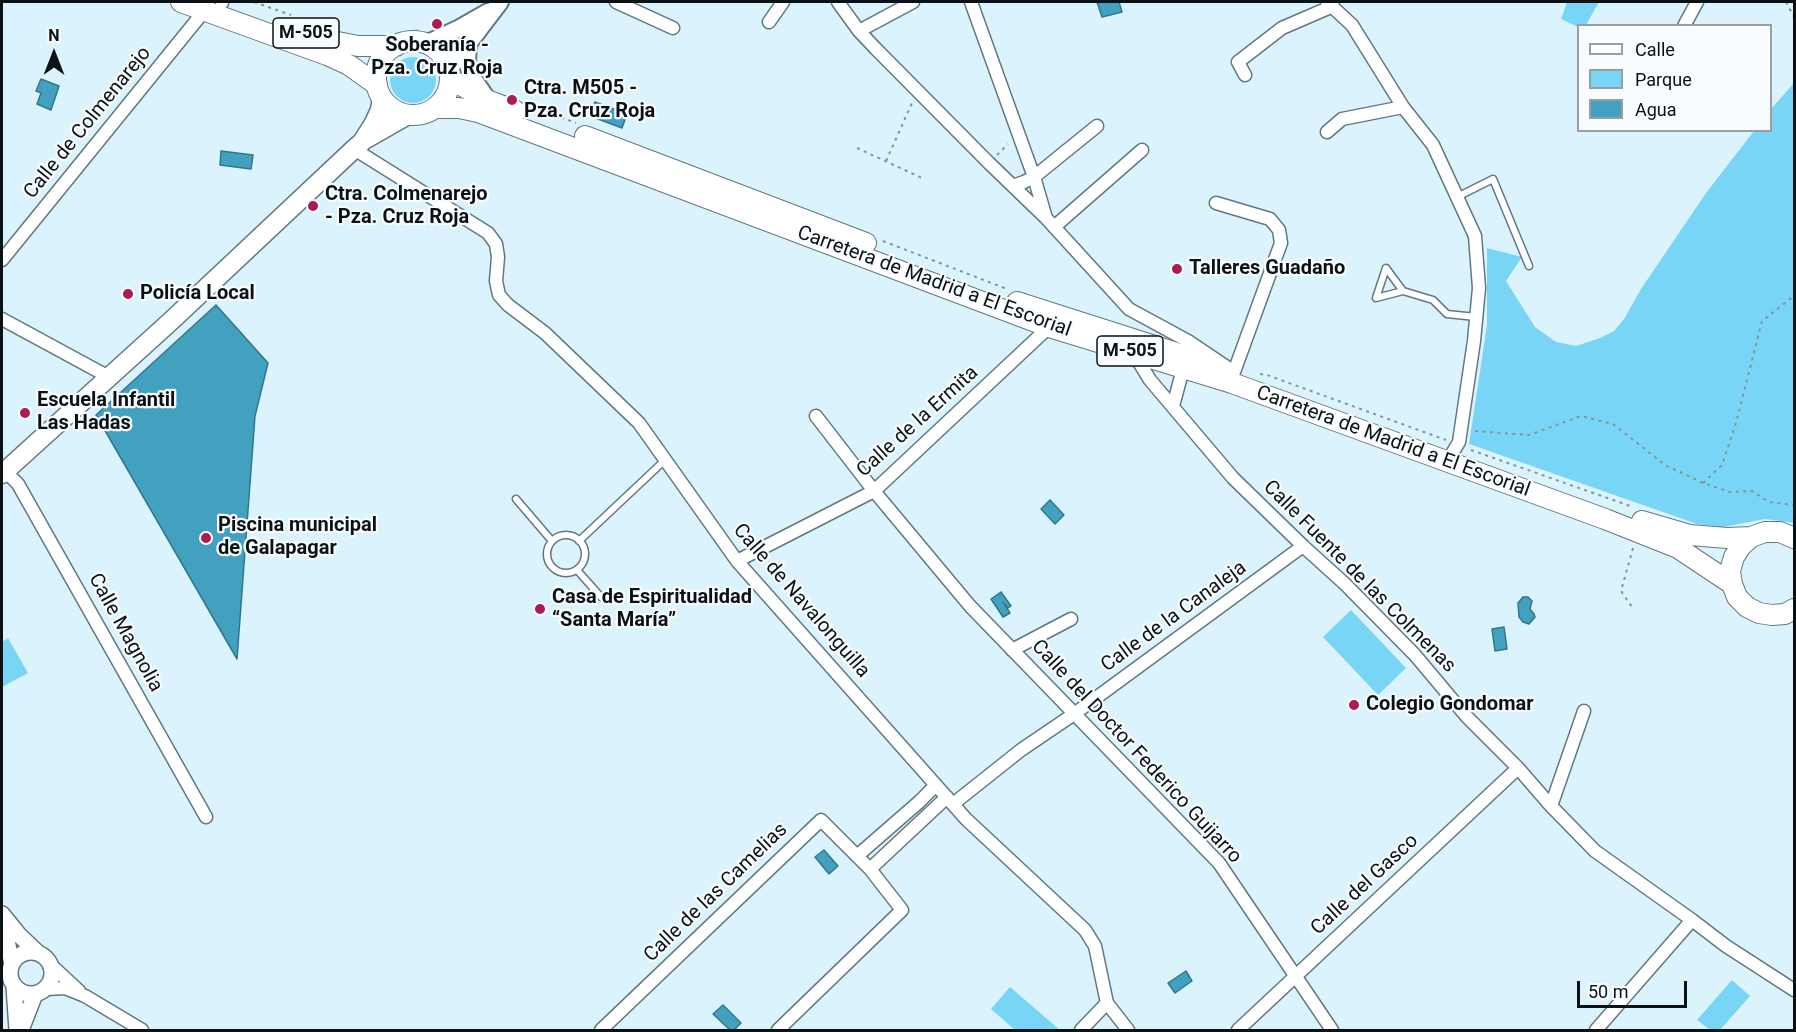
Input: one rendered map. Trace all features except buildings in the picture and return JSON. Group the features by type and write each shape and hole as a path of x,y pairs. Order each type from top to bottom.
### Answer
{"highway":[{"name":"M-505","path":"181,2 217,4 322,39 358,46 401,39 411,42 426,36 440,54 449,74"},
{"name":"M-505","path":"217,4 349,65 380,92 389,106 398,112 408,115 424,114 435,108"},
{"path":"380,92 377,74 380,62 401,39"},
{"path":"435,108 448,89 449,74"},
{"name":"Carretera de Madrid a El Escorial","path":"449,74 487,100 771,206 1016,302 1234,372 1653,525 1690,535 1726,538 1752,537"},
{"name":"Carretera de Madrid a El Escorial","path":"435,108 459,108 478,112 522,127 1049,327 1232,383 1650,536 1678,548 1732,584"},
{"name":"M-505","path":"1752,537 1765,532 1780,532 1794,538"},
{"path":"1732,584 1730,571 1734,557 1741,546 1752,537"},
{"name":"M-505","path":"1732,584 1737,597 1746,607 1759,613 1785,614 1794,609"}],"main road":[{"path":"426,36 460,28 497,5"},
{"path":"449,74 468,43 497,5"},
{"path":"468,43 467,62 472,77 487,100"},
{"path":"358,146 380,110 380,92"},
{"path":"3,472 358,146 408,115"}],"street":[{"path":"616,2 673,28"},
{"path":"769,22 783,2"},
{"path":"838,2 859,31 1050,222 1129,309 1188,341 1234,372 1281,243 1279,230 1270,219 1216,203"},
{"path":"859,31 913,2"},
{"path":"971,2 1050,222"},
{"path":"1685,24 1697,2"},
{"name":"Calle de Colmenarejo","path":"2,260 217,4"},
{"path":"1245,75 1238,62 1282,28 1330,4 1352,25 1403,107 1433,145 1475,236 1479,288 1458,445 1453,452"},
{"path":"1327,132 1341,119 1403,107"},
{"path":"1013,186 1034,177 1097,126"},
{"name":"Calle de Navalonguilla","path":"358,146 488,233 496,244 498,257 496,281 499,295 507,305 545,333 639,423 737,561 966,819 1085,930 1095,946 1107,1003 1128,1030"},
{"path":"1050,222 1142,150"},
{"path":"2,319 109,377"},
{"name":"Calle de la Ermita","path":"737,561 874,491 1049,327"},
{"name":"Calle Fuente de las Colmenas","path":"1133,352 1150,380 1233,478 1345,584 1415,655 1467,717 1595,851 1726,946 1792,988 1794,1000"},
{"path":"1173,406 1183,369"},
{"name":"Calle del Doctor Federico Guijarro","path":"816,416 874,491 970,606 1219,863 1332,1030"},
{"name":"Calle Magnolia","path":"3,472 18,484 206,817"},
{"name":"Calle de la Canaleja","path":"950,801 1074,714 1303,546"},
{"name":"Calle del Doctor Federico Guijarro","path":"1012,650 1071,619"},
{"path":"1551,806 1584,711"},
{"name":"Calle del Gasco","path":"1238,1030 1518,768"},
{"path":"857,856 936,785"},
{"path":"870,869 950,801"},
{"name":"Calle de las Camelias","path":"601,1030 821,820 870,869 902,910 778,1030"},
{"path":"2,916 19,935 85,996"},
{"path":"2,916 12,964 10,976 14,986 19,1030"},
{"path":"1596,1030 1692,920"},
{"path":"12,964 26,953 38,953"},
{"path":"19,1030 40,992 52,978 51,965"},
{"path":"14,986 27,994 65,988 85,996 142,1030"},
{"path":"1081,1030 1107,1003"}],"lane":[{"path":"1457,197 1493,179 1529,266"},
{"path":"1403,291 1386,268 1376,298 1403,291 1433,300 1447,314 1476,317"},
{"path":"579,541 665,459"},
{"path":"516,499 552,541"},
{"path":"566,535 579,541 585,553 577,570 569,573 554,569 547,555 552,541 566,535"},
{"path":"577,570 601,597"}],"path":[{"path":"254,2 295,17"},
{"path":"1786,2 1794,17"},
{"path":"401,39 426,36"},
{"path":"886,161 913,101 921,94"},
{"path":"989,163 1018,135"},
{"path":"857,148 922,178"},
{"path":"1703,483 1722,465 1736,423 1762,321 1794,296"},
{"path":"1460,430 1529,435 1581,416 1613,424 1665,465 1703,483 1730,492 1752,491 1768,502 1794,505"},
{"path":"1633,548 1621,591 1634,610"}],"green space":[{"path":"1567,2 1599,2 1587,24 1577,24 1577,27 1561,19"},
{"path":"413,57 429,64 436,80 429,96 413,103 397,96 390,80 397,64"},
{"path":"1794,83 1794,523 1765,519 1723,527 1697,524 1469,444 1487,325 1487,248 1522,257 1506,281 1535,327 1556,342 1576,346 1600,338 1614,331 1624,319 1641,289 1706,193 1753,132 1772,132 1772,108"},
{"path":"1351,610 1406,668 1378,695 1323,637"},
{"path":"8,638 28,673 2,687 2,642"},
{"path":"1732,980 1750,996 1720,1030 1710,1030 1697,1020"},
{"path":"1010,987 1060,1030 1015,1030 991,1009"}],"water":[{"path":"1097,2 1119,2 1122,12 1102,17"},
{"path":"41,79 59,86 51,110 37,104 41,93 36,91"},
{"path":"595,102 627,114 622,128 590,116"},
{"path":"221,151 253,155 251,169 220,165"},
{"name":"Piscina municipal de Galapagar","path":"216,305 268,363 255,416 237,659 96,415"},
{"path":"1050,500 1064,515 1055,524 1041,509"},
{"path":"1001,592 1011,606 1008,608 1003,602 1010,613 1003,617 991,599"},
{"path":"1523,597 1528,597 1532,601 1530,609 1535,617 1529,624 1523,622 1519,617 1518,603"},
{"path":"1504,627 1507,649 1495,651 1492,629"},
{"path":"824,850 838,866 829,874 815,857"},
{"path":"1186,971 1192,981 1175,993 1168,983"},
{"path":"723,1005 741,1023 734,1030 730,1030 713,1014"}],"place":[{"name":"Soberanía - Pza. Cruz Roja","path":"437,24"},
{"name":"Ctra. M505 - Pza. Cruz Roja","path":"512,100"},
{"name":"Ctra. Colmenarejo - Pza. Cruz Roja","path":"313,206"},
{"name":"Talleres Guadaño","path":"1177,269"},
{"name":"Policía Local","path":"128,294"},
{"name":"Escuela Infantil Las Hadas","path":"25,413"},
{"name":"Piscina municipal de Galapagar","path":"206,538"},
{"name":"Casa de Espiritualidad “Santa María”","path":"540,609"},
{"name":"Colegio Gondomar","path":"1354,705"}]}
